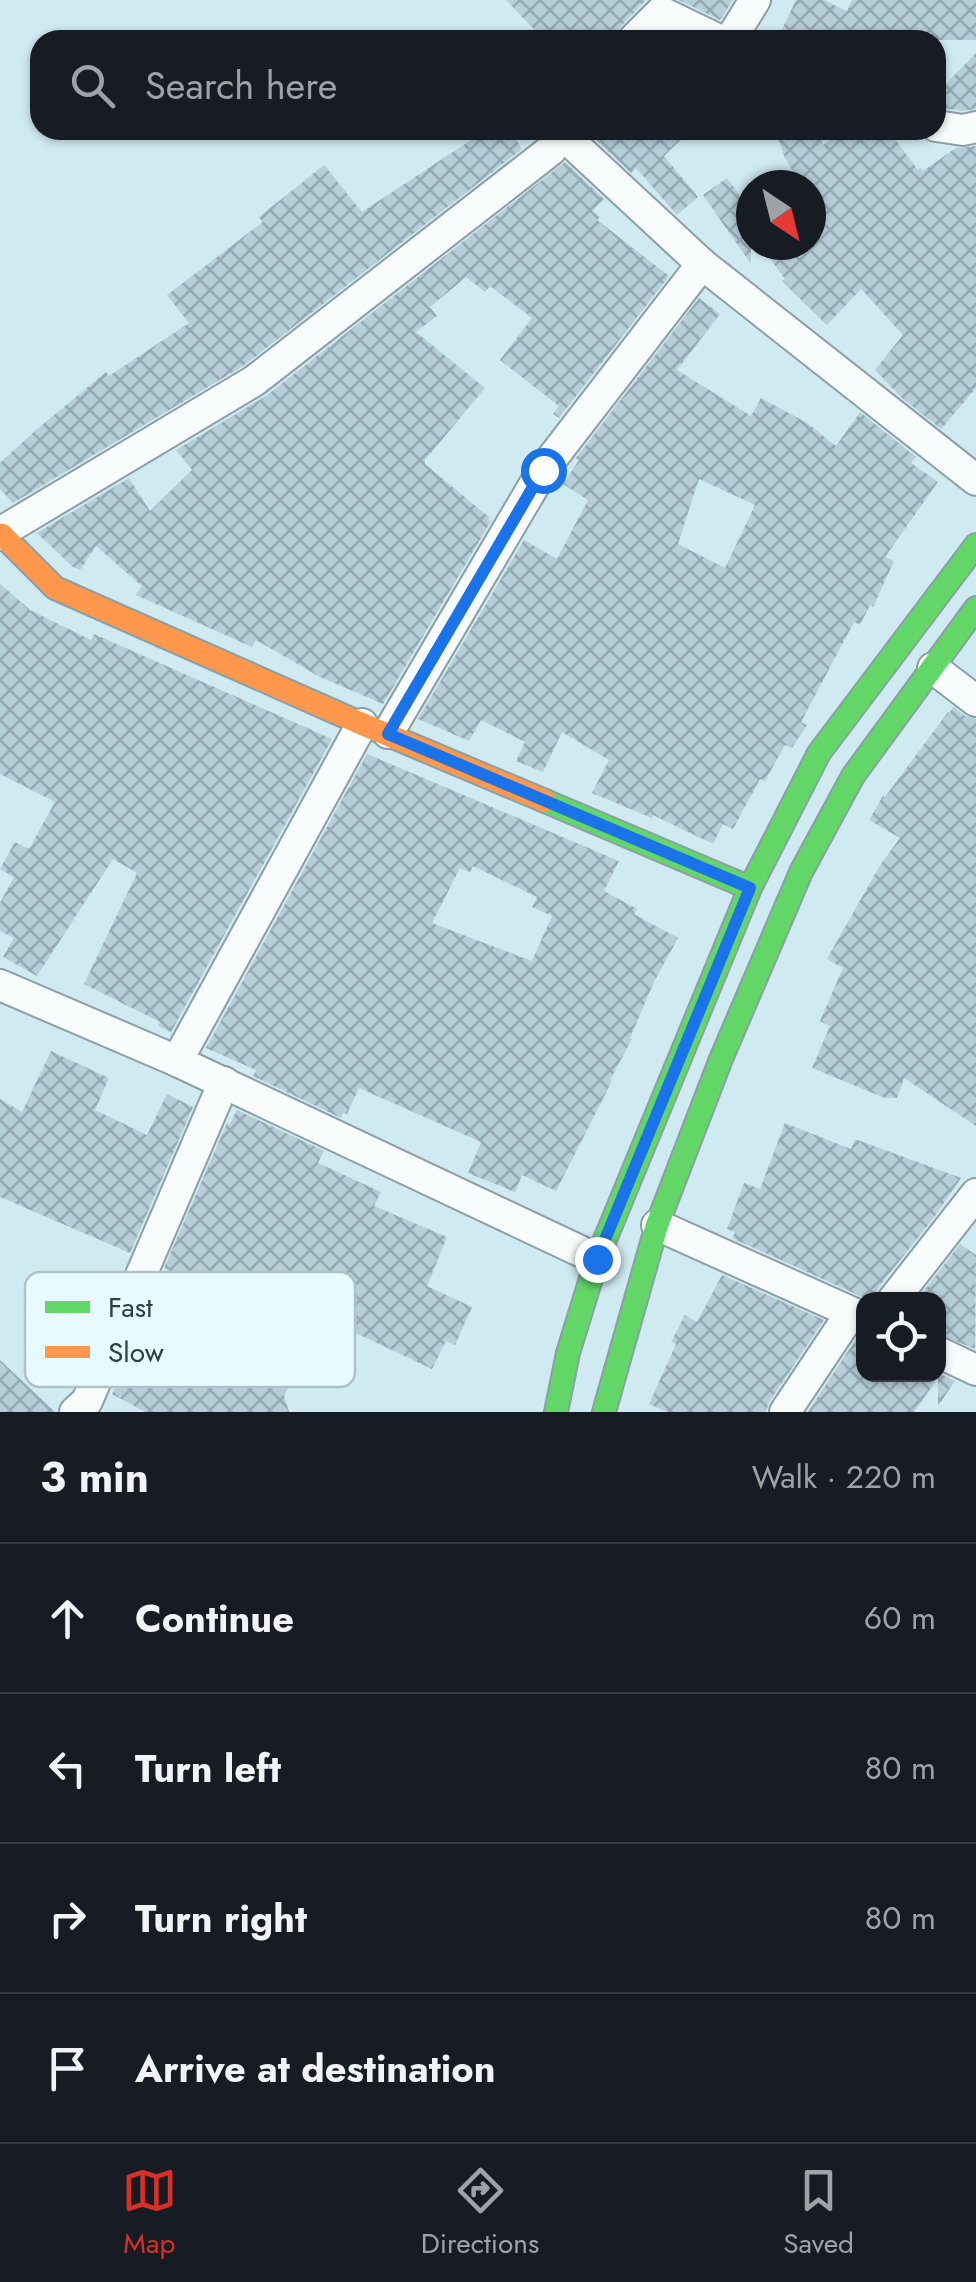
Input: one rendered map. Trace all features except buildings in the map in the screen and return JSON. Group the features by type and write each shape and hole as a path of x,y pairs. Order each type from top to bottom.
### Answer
{"main road":[{"path":"2,529 56,588 750,888"},
{"path":"556,1412 568,1354 597,1259 750,888 819,753 976,545"},
{"path":"604,1412 657,1225 802,872 853,776 976,608"}],"street":[{"path":"736,30 754,0"},
{"path":"643,30 661,12 698,30"},
{"path":"946,127 976,127"},
{"path":"2,529 254,381 550,150 557,140"},
{"path":"571,140 702,264 976,480"},
{"path":"177,1060 375,729 543,470 702,264"},
{"path":"933,668 976,702"},
{"path":"0,986 177,1060 597,1259"},
{"path":"143,1272 224,1082"},
{"path":"898,1292 976,1194"},
{"path":"657,1225 856,1315"},
{"path":"785,1412 856,1316"},
{"path":"946,1356 976,1370"}],"traffic: fast":[{"path":"556,1412 568,1353 597,1259 750,888 819,753 976,545"},
{"path":"604,1412 657,1225 721,1059 801,872 853,776 976,608"},
{"path":"545,801 750,888"}],"traffic: slow":[{"path":"0,536 55,588 545,801"}],"route":[{"path":"543,470 388,734 750,888 597,1259"}]}
